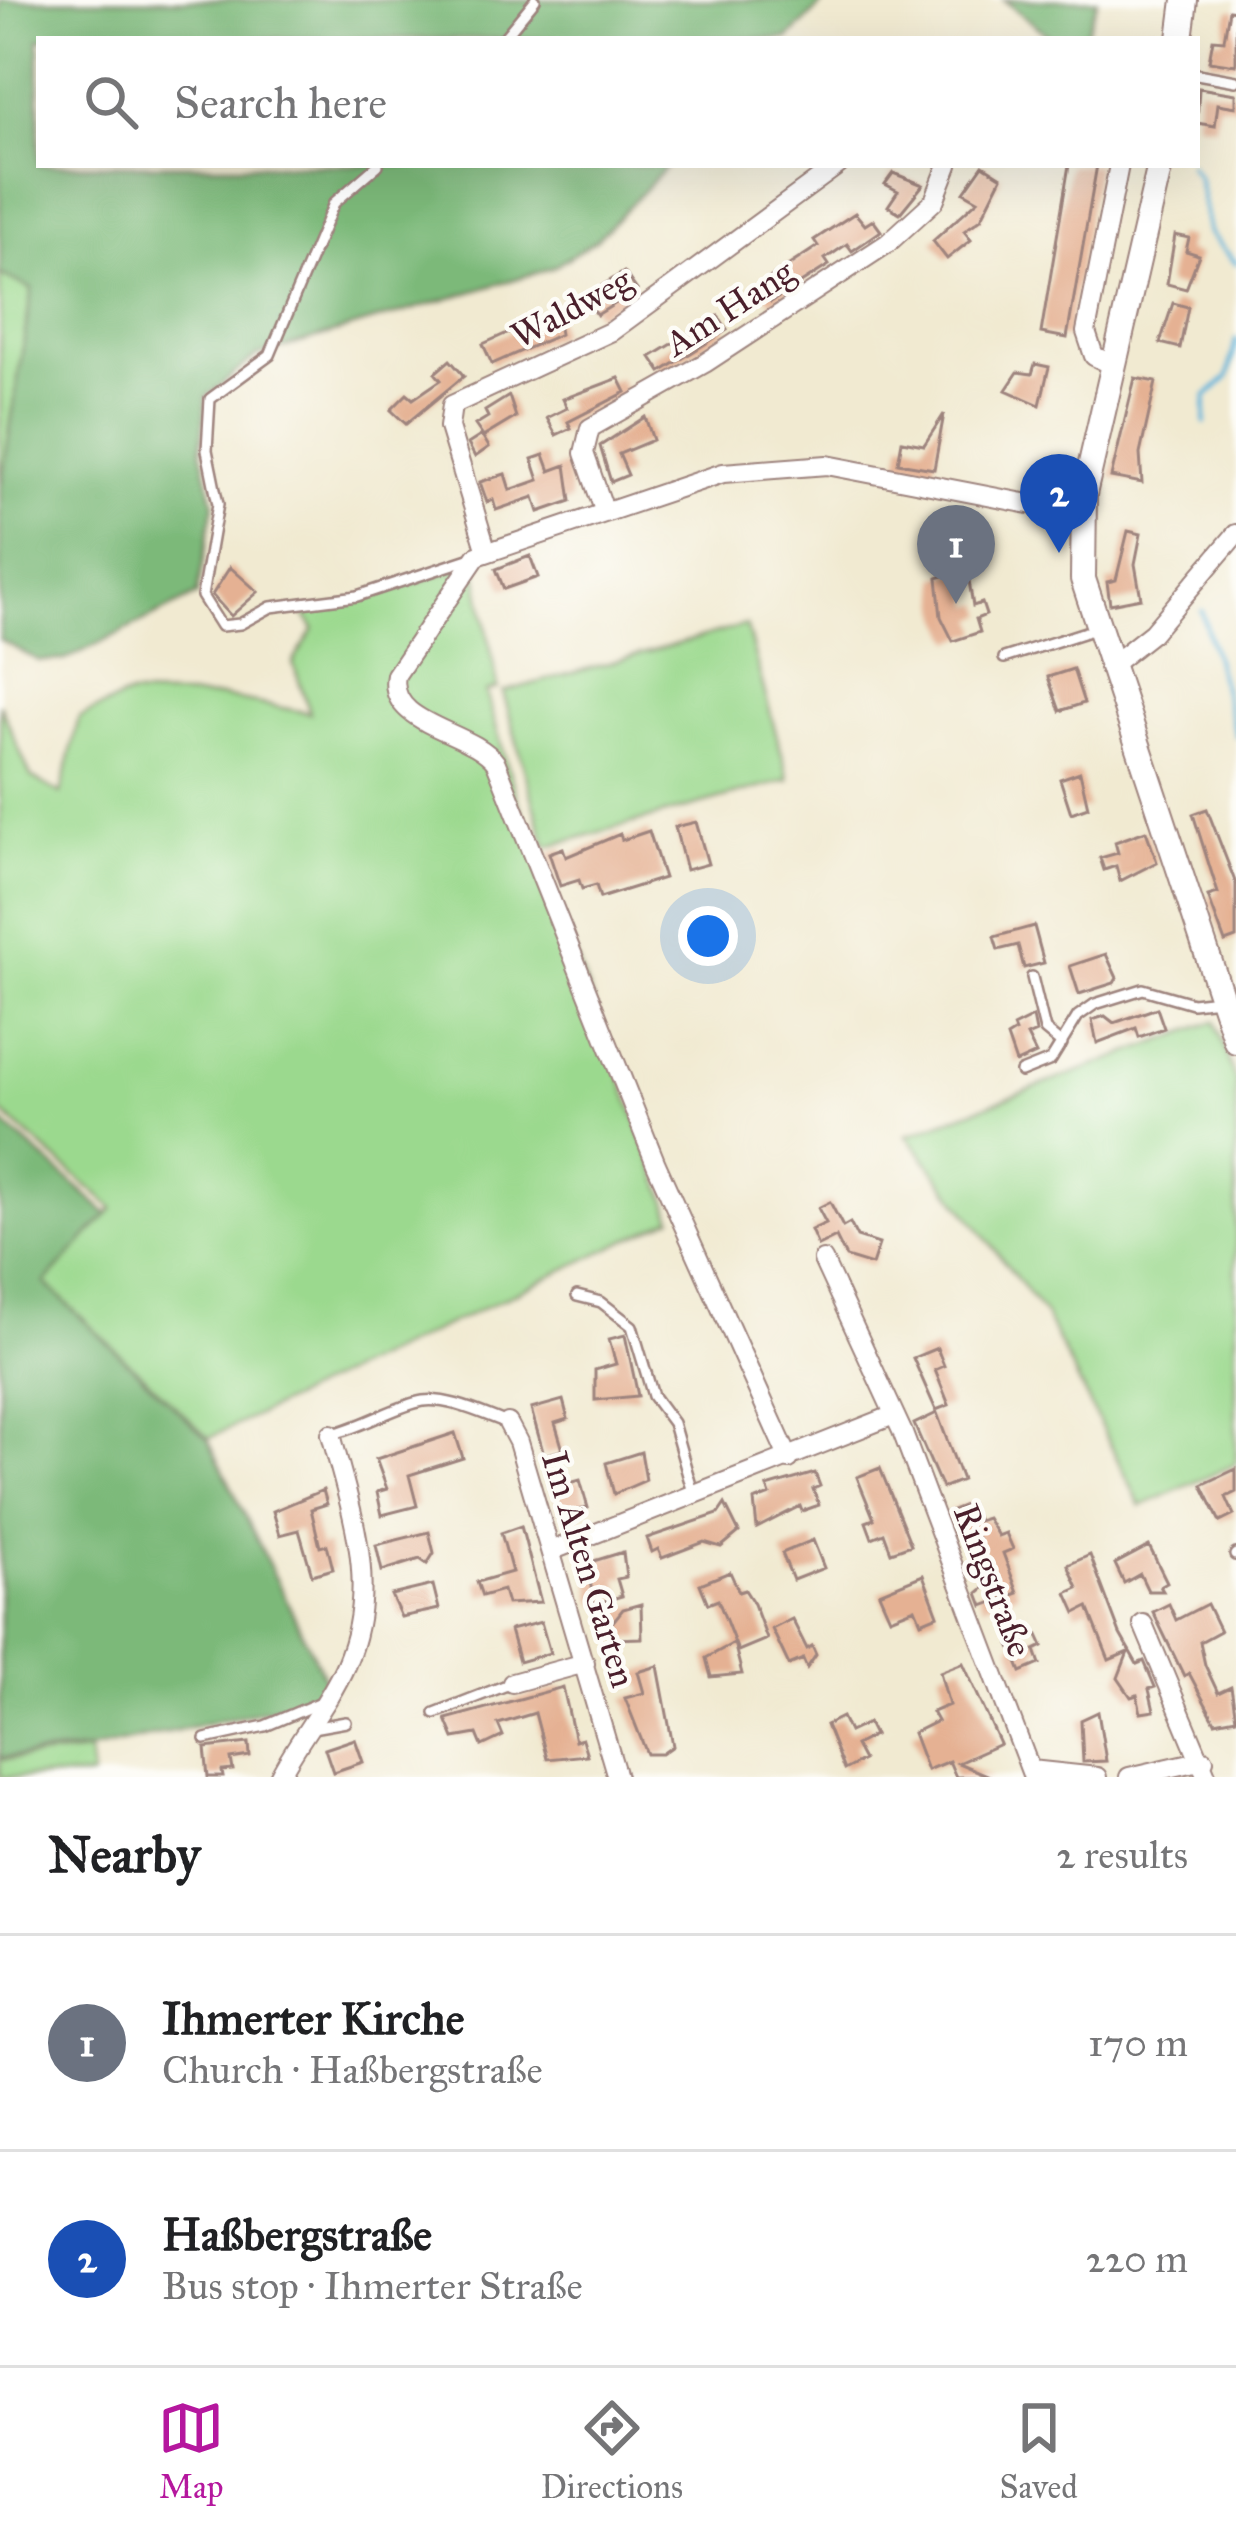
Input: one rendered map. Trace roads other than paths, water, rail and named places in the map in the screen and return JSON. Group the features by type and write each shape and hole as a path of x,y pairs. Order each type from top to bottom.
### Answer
{"main road":[{"path":"1180,36 1184,0"},
{"path":"1159,168 1081,514 1083,579 1236,1041"}],"street":[{"name":"Waldweg","path":"482,554 449,427 452,405 613,332 834,168"},
{"name":"Am Hang","path":"604,510 584,452 590,428 694,370 889,242 928,209 947,168"},
{"path":"1115,365 1094,356 1086,332 1118,168"},
{"path":"789,1459 656,1164 496,763 480,746 413,715 396,696 394,682 482,554 723,473 827,465 1081,514"},
{"path":"1111,666 1152,634 1236,534"},
{"name":"Ringstraße","path":"824,1260 894,1414 1032,1773 1097,1777"},
{"path":"551,1551 894,1414"},
{"name":"Im Alten Garten","path":"508,1424 551,1551 617,1777"},
{"path":"279,1777 312,1728 353,1644 364,1583 358,1538 331,1434"},
{"path":"1129,1777 1206,1768 1143,1624"},
{"path":"512,1683 585,1663"}],"lane":[{"path":"505,36 535,0"},
{"path":"1200,75 1236,81"},
{"path":"375,168 334,203 270,355 210,399 207,450 218,504 202,596 221,626 240,624 271,607 357,596 482,554"},
{"path":"1004,658 1098,628"},
{"path":"1032,977 1045,1030 1063,1044"},
{"path":"1022,1072 1052,1060 1084,1010 1143,988 1192,1003 1222,999"},
{"path":"577,1296 601,1303 632,1326 653,1396 673,1423 694,1497"},
{"name":"Im Alten Garten","path":"331,1434 367,1426 422,1401 446,1402 508,1424"},
{"path":"435,1713 512,1683"},
{"path":"205,1739 265,1726 328,1697"},
{"path":"312,1728 346,1722"}],"waterway":[{"path":"1191,168 1198,177 1209,233 1236,263"},
{"path":"1205,423 1206,397 1228,377 1236,340"},
{"path":"1202,611 1236,736"}],"place":[{"name":"Haßbergstraße","path":"1059,553"},
{"name":"Ihmerter Kirche","path":"956,604"}]}
